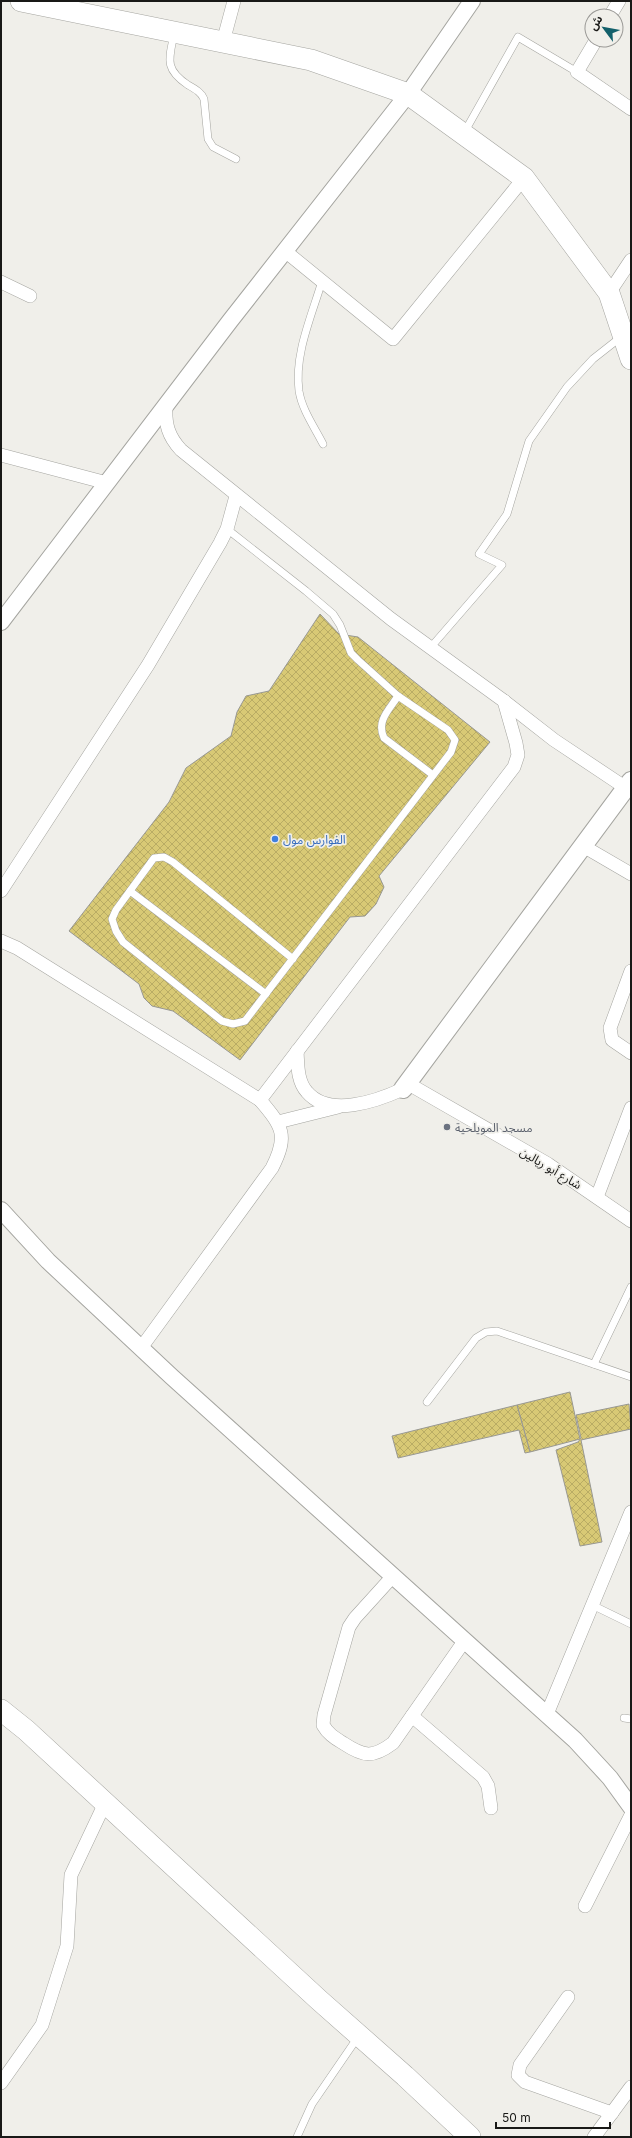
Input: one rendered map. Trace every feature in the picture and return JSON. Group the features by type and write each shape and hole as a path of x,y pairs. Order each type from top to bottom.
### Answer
{"main road":[{"path":"21,1 88,8 174,32 311,60 408,94 524,178 609,293 631,359"},
{"path":"405,1086 629,784"},
{"path":"1,1710 26,1730 470,2137"}],"street":[{"path":"224,42 234,1"},
{"path":"1,622 285,251 408,94 472,1"},
{"path":"591,48 577,72 631,109"},
{"path":"285,251 393,339 524,178"},
{"path":"609,293 631,260"},
{"path":"1,282 30,296"},
{"path":"166,406 165,420 171,440 236,496 391,619 504,701 554,740 629,784"},
{"path":"1,455 108,482"},
{"path":"1,891 148,665 227,529 236,496"},
{"path":"260,1100 514,767 518,755 504,701"},
{"path":"583,846 631,874"},
{"path":"1,941 17,948 260,1100 278,1122 282,1135 280,1153 272,1168 141,1348"},
{"path":"631,971 610,1028 612,1040 631,1053"},
{"path":"297,1051 298,1070 301,1083 306,1092 315,1099 330,1105 342,1106"},
{"path":"278,1122 342,1106 383,1098 405,1086"},
{"name":"شارع أبو ريالين","path":"405,1086 548,1164 631,1221"},
{"path":"597,1197 627,1132 631,1108"},
{"path":"1,1210 48,1261 141,1348 547,1714 610,1778 631,1807"},
{"path":"547,1714 631,1512"},
{"path":"393,1576 355,1618 349,1628 323,1725 328,1733 358,1753 372,1754 383,1750 393,1743 465,1640"},
{"path":"412,1716 483,1777 488,1786 492,1808"},
{"path":"1,1722 26,1730"},
{"path":"1,2083 42,2025 67,1946 71,1875 105,1803"},
{"path":"585,1906 631,1815"},
{"path":"568,1997 520,2065 518,2075 525,2082 612,2113"},
{"path":"594,2137 631,2086"}],"lane":[{"path":"174,32 169,61 170,68 179,79 202,94 204,99 208,139 213,147 236,159"},
{"path":"463,134 518,37 577,72"},
{"path":"322,281 301,352 299,372 300,392 308,415 323,444"},
{"path":"432,648 502,565 479,554 507,514 529,441 567,387 593,359 623,336"},
{"path":"227,529 306,590 333,614 340,625 351,653 398,696 448,730 455,740 451,752 245,1022 233,1024 222,1021 123,942 116,931 112,919 116,910 154,858 164,857 173,862 293,959"},
{"path":"398,696 382,720 380,729 384,738 433,775"},
{"path":"130,891 266,994"},
{"path":"594,1364 631,1287"},
{"path":"427,1402 476,1338 486,1332 497,1331 631,1377"},
{"path":"592,1605 631,1624"},
{"path":"297,2137 312,2104 359,2035"}],"building":[{"name":"الفوارس مول","path":"320,614 339,634 358,637 490,742 379,876 384,887 376,904 365,916 350,917 240,1060 173,1011 152,1006 144,998 139,984 69,931 169,802 186,768 231,736 237,712 246,696 269,691"},
{"path":"570,1392 580,1439 530,1452 517,1405"},
{"path":"629,1404 631,1429 581,1440 602,1542 580,1546 556,1450 578,1442 581,1438 576,1415"},
{"path":"517,1405 530,1452 525,1453 519,1430 398,1458 392,1436"}],"place":[{"name":"الفوارس مول","path":"275,839"},
{"name":"مسجد المويلحية","path":"447,1127"}]}
